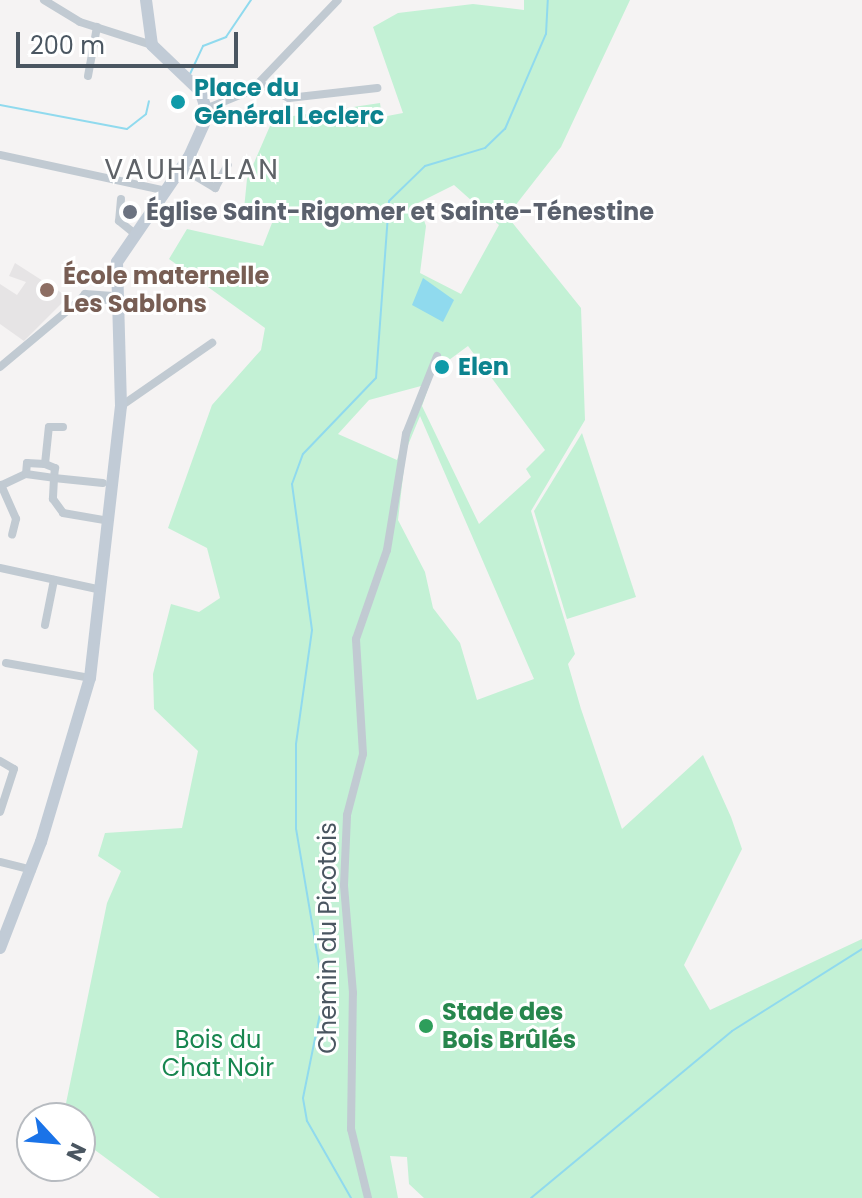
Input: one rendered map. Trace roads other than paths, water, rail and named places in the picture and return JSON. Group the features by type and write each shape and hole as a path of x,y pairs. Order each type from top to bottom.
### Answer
{"main road":[{"path":"0,948 32,870 90,678 102,590 104,520 121,406 113,298 117,262 134,233 182,168 208,108 152,45 146,0"}],"street":[{"path":"44,0 97,27 152,45"},
{"path":"208,108 229,106 258,83 338,0"},
{"path":"88,76 97,27"},
{"path":"258,83 289,98 377,88"},
{"path":"0,155 166,191"},
{"path":"182,168 215,188 228,165"},
{"path":"121,199 119,221 134,233"},
{"path":"0,367 80,300 113,298"},
{"path":"121,406 212,343"},
{"name":"Chemin du Picotois","path":"368,1198 351,1129 353,993 344,885 347,815 363,754 356,639 387,550 406,434 437,356"},
{"path":"45,464 49,427 63,427"},
{"path":"26,474 27,463 55,468 53,499 63,513 104,520"},
{"path":"12,535 16,519 0,486 26,474 103,483"},
{"path":"0,570 102,590"},
{"path":"45,625 54,580"},
{"path":"6,663 90,678"},
{"path":"0,761 13,765 0,812"},
{"path":"0,862 32,870"}],"water":[{"path":"423,278 454,300 443,322 412,305"}],"waterway":[{"path":"190,74 203,46 226,37 251,0"},
{"path":"351,1198 307,1121 303,1098 324,994 296,829 296,744 312,630 292,484 303,454 376,378 389,201 425,166 485,148 505,129 546,34 548,0"},
{"path":"0,105 127,129 146,114 149,101"},
{"path":"531,1198 732,1031 862,949"}],"place":[{"name":"Place du Général Leclerc","path":"178,102"},
{"name":"Église Saint-Rigomer et Sainte-Ténestine","path":"130,212"},
{"name":"École maternelle Les Sablons","path":"47,290"},
{"name":"Elen","path":"442,367"},
{"name":"Stade des Bois Brûlés","path":"426,1026"}],"district":[{"name":"VAUHALLAN","path":"192,170"}],"park label":[{"name":"Bois du Chat Noir","path":"218,1054"}]}
